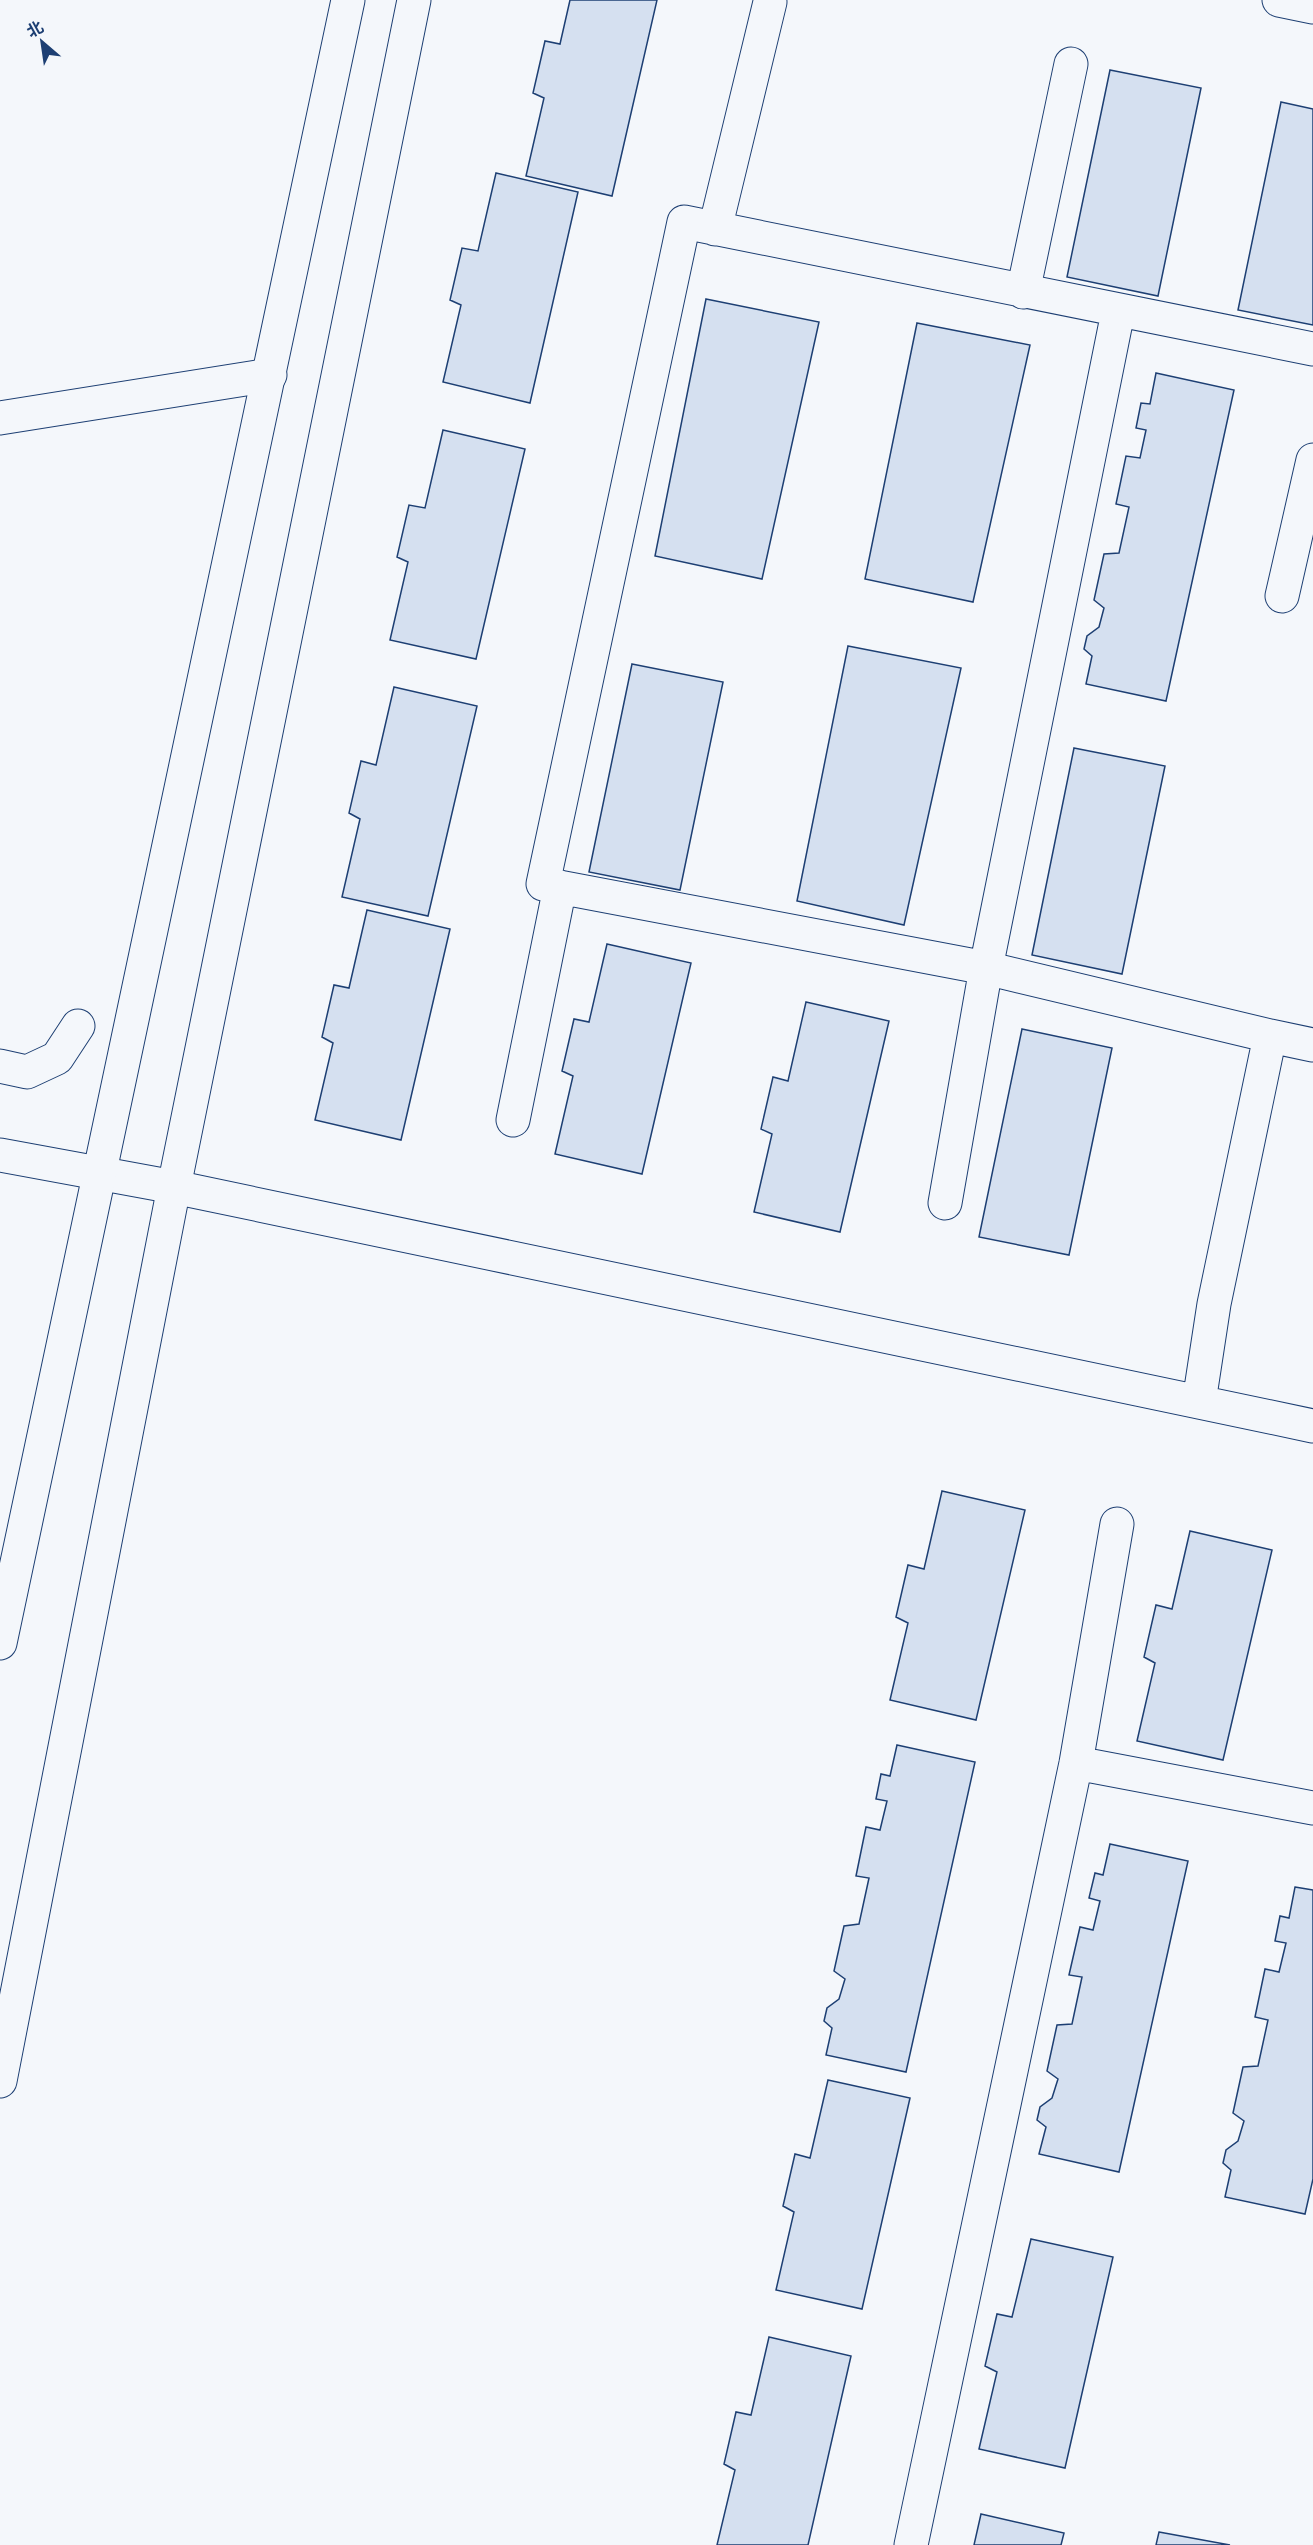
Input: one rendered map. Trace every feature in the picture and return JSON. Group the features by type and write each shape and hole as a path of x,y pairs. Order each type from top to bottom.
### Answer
{"street":[{"path":"0,1643 348,0"},
{"path":"0,2081 174,1188 414,0"},
{"path":"1279,0 1313,7"},
{"path":"715,229 770,2"},
{"path":"1023,292 1071,64"},
{"path":"1313,349 1118,312 684,222 543,884 986,968 1313,1045"},
{"path":"945,1203 986,968 1118,312"},
{"path":"0,418 270,375"},
{"path":"1282,596 1313,460"},
{"path":"513,1120 560,887"},
{"path":"0,1066 27,1072 57,1058 78,1026"},
{"path":"1198,1402 1214,1304 1270,1036"},
{"path":"0,1155 174,1188 1313,1426"},
{"path":"911,2545 1076,1763 1117,1524"},
{"path":"1076,1763 1313,1808"}],"building":[{"path":"570,0 657,0 612,196 526,176 544,98 533,93 545,41 560,44"},
{"path":"1110,70 1201,88 1158,296 1067,277"},
{"path":"1281,102 1313,109 1313,325 1238,310"},
{"path":"496,173 578,192 530,403 443,382 461,305 450,300 462,248 478,251"},
{"path":"706,299 819,322 762,579 655,556"},
{"path":"917,323 1030,345 973,602 865,579"},
{"path":"1156,373 1234,390 1166,701 1086,684 1092,656 1084,649 1087,636 1099,627 1104,608 1094,600 1104,554 1119,553 1129,507 1116,504 1126,456 1140,458 1146,430 1136,428 1141,403 1150,404"},
{"path":"443,430 525,449 476,659 390,640 408,562 397,557 409,505 425,508"},
{"path":"848,646 961,668 904,925 797,901"},
{"path":"632,664 723,682 680,890 589,872"},
{"path":"394,687 477,706 428,916 342,897 360,819 349,813 361,761 376,765"},
{"path":"1074,748 1165,766 1122,974 1032,955"},
{"path":"367,910 450,929 401,1140 315,1120 333,1043 322,1037 334,985 349,988"},
{"path":"607,944 691,963 642,1174 555,1154 573,1076 562,1071 574,1019 589,1022"},
{"path":"806,1002 889,1021 840,1232 754,1212 772,1134 761,1129 773,1077 788,1081"},
{"path":"1022,1029 1112,1048 1069,1255 979,1237"},
{"path":"942,1491 1025,1510 976,1720 890,1700 908,1623 896,1617 908,1565 924,1569"},
{"path":"1190,1531 1272,1550 1223,1760 1137,1741 1155,1663 1144,1657 1156,1605 1172,1609"},
{"path":"897,1745 975,1762 906,2072 826,2055 832,2028 824,2021 827,2008 839,1999 845,1979 834,1971 844,1926 859,1924 869,1878 856,1876 866,1827 880,1830 887,1801 876,1799 881,1774 890,1776"},
{"path":"1110,1844 1188,1861 1119,2172 1039,2154 1046,2127 1037,2120 1040,2107 1052,2098 1058,2079 1047,2071 1057,2025 1072,2024 1082,1977 1069,1975 1080,1927 1093,1930 1100,1901 1089,1898 1095,1873 1103,1875"},
{"path":"1295,1887 1313,1890 1313,2179 1305,2214 1225,2197 1231,2170 1223,2163 1226,2150 1238,2141 1244,2121 1233,2113 1243,2067 1258,2066 1268,2020 1255,2017 1265,1969 1279,1972 1286,1943 1275,1941 1280,1916 1289,1918"},
{"path":"828,2080 910,2098 862,2309 776,2290 794,2212 783,2206 795,2154 810,2158"},
{"path":"1031,2239 1113,2257 1065,2468 979,2449 997,2372 985,2366 997,2314 1012,2317"},
{"path":"769,2337 851,2356 808,2545 717,2545 735,2470 724,2464 736,2412 751,2415"},
{"path":"981,2514 1064,2533 1061,2545 974,2545"},
{"path":"1159,2532 1230,2545 1156,2545"}]}
